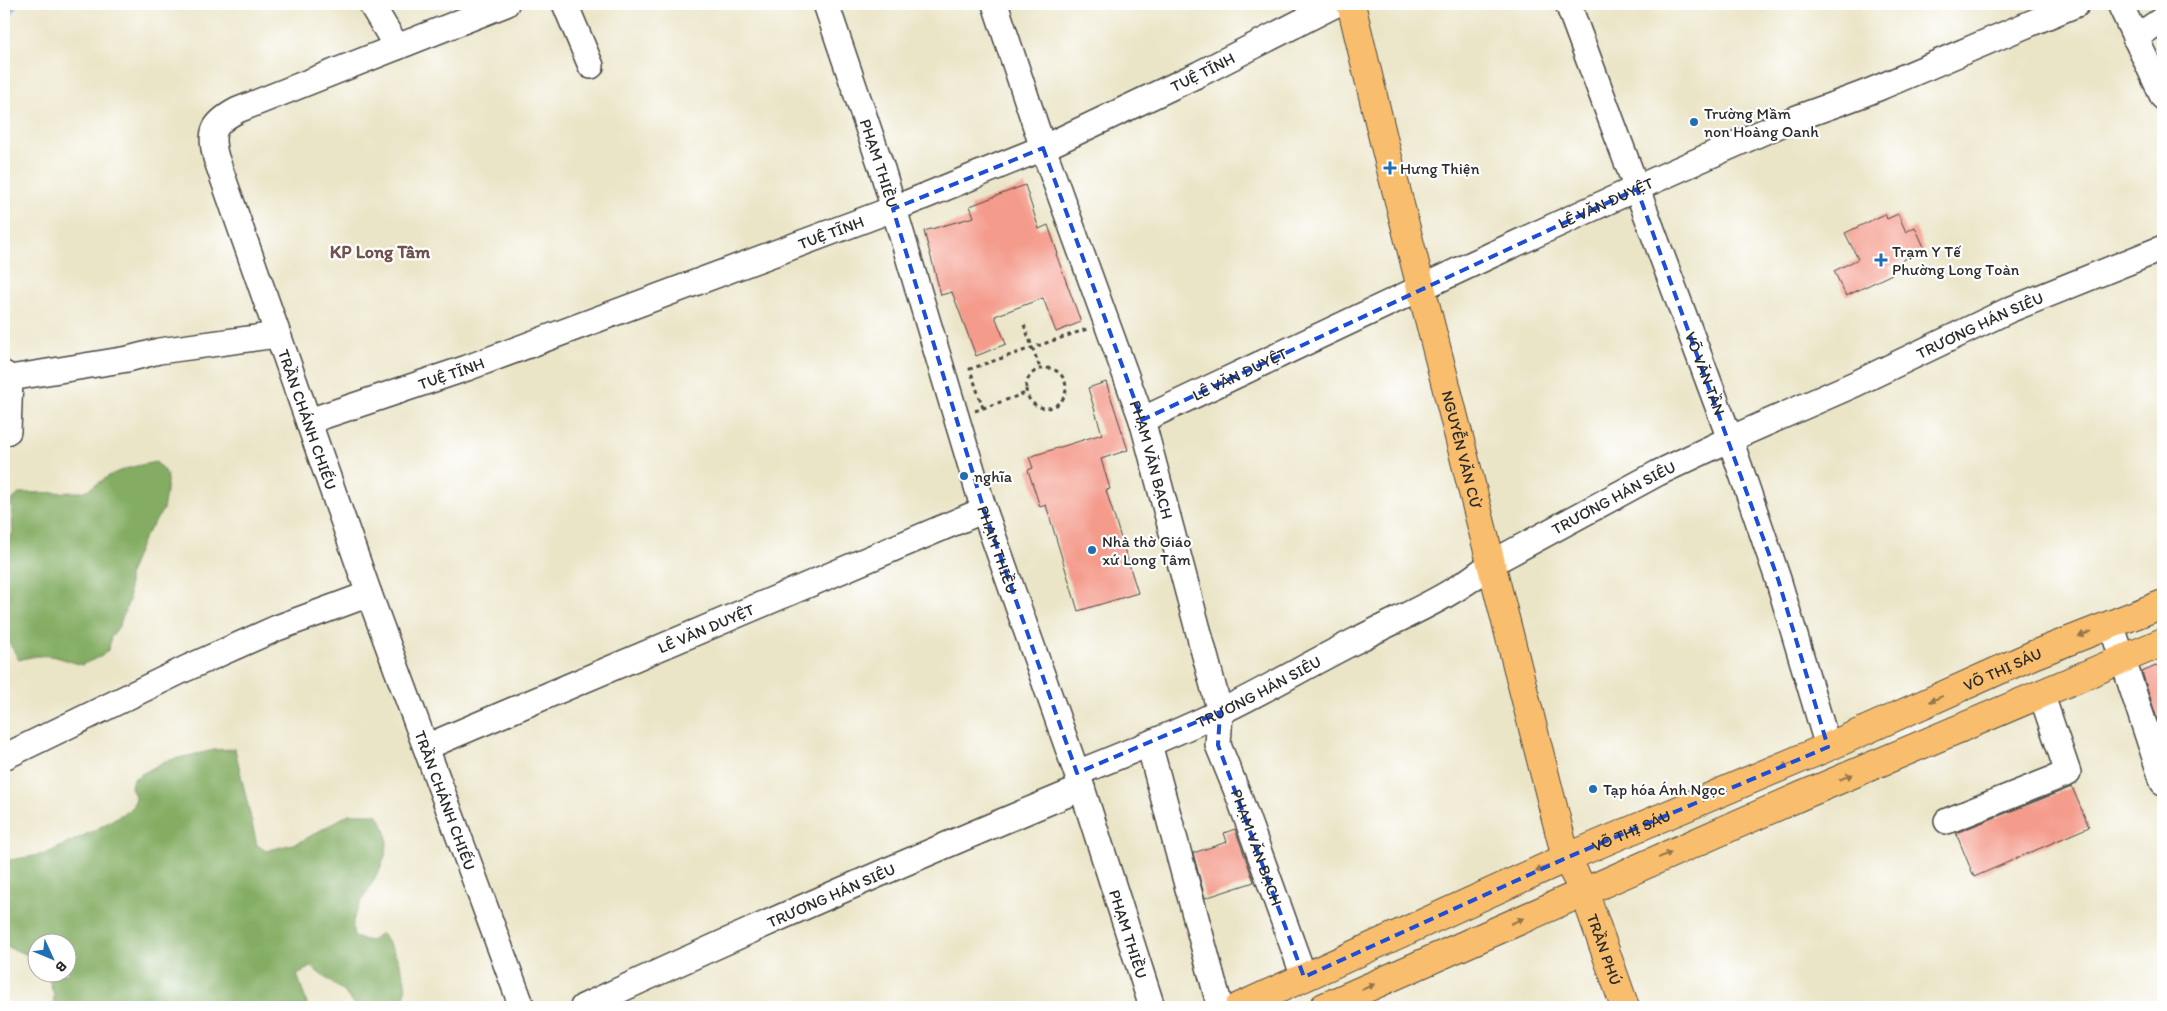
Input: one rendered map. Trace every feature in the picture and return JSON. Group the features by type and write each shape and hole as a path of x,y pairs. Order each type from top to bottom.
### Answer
{"main road":[{"name":"NGUYỄN VĂN CỪ","path":"1351,4 1384,142 1566,858 1584,891"},
{"name":"VÕ THỊ SÁU","path":"1239,1007 1566,858 1828,747 2033,655 2163,604"},
{"path":"1324,1007 1584,891 2124,657 2163,642"},
{"name":"TRẦN PHÚ","path":"1584,891 1625,1007"}],"street":[{"path":"371,4 396,48"},
{"name":"TRẦN CHÁNH CHIẾU","path":"506,4 238,110 225,117 216,126 212,135 216,158 369,594 522,1007"},
{"path":"565,4 592,66"},
{"name":"PHẠM THIỀU","path":"826,4 856,90 984,510 1080,781 1152,1007"},
{"name":"PHẠM VĂN BẠCH","path":"995,4 1043,148 1142,420 1220,712 1218,745 1238,794 1304,977"},
{"name":"TUỆ TĨNH","path":"309,421 468,368 893,209 1043,148 1199,74 1336,4"},
{"name":"VÕ VĂN TẦN","path":"1568,4 1730,439 1778,579 1828,747"},
{"name":"LÊ VĂN DUYỆT","path":"1142,420 1422,287 1637,189 1781,125 1876,88 2077,4"},
{"path":"2120,4 2163,97"},
{"path":"2135,38 2163,19"},
{"name":"TRƯƠNG HÁN SIÊU","path":"583,1007 1080,781 1149,744 1220,712 1451,593 1471,581 1492,564 1658,473 1854,384 2009,310 2163,248"},
{"path":"4,433 8,430 7,376 128,359 159,351 277,335"},
{"name":"LÊ VĂN DUYỆT","path":"426,747 984,510"},
{"path":"4,757 185,669 277,628 369,594"},
{"path":"2112,624 2163,782"},
{"path":"1947,821 2068,773 2041,693"},
{"path":"1149,744 1220,1007"}],"path":[{"path":"983,408 970,369 1106,323"},
{"path":"1024,325 1040,368"},
{"path":"1040,368 1054,369 1064,378 1066,384 1064,398 1054,407 1041,408 1030,401 1026,393 1027,382 1030,376 1040,368"},
{"path":"970,413 1026,393"}],"highlighted area":[{"path":"1043,148 1142,420 1637,189 1778,579 1828,747 1566,858 1304,977 1218,745 1220,712 1077,773 984,510 893,209"}],"green space":[{"path":"156,462 167,474 163,510 143,539 129,574 129,601 119,626 111,637 109,649 102,656 81,665 50,656 37,656 19,660 4,634 4,547 13,532 11,501 20,493 81,492 120,471"},
{"path":"235,749 257,845 266,851 300,842 349,814 377,814 385,828 387,841 385,854 381,867 354,918 353,932 354,937 370,941 381,933 386,940 403,972 405,994 401,1002 388,1008 356,1007 343,991 311,967 297,974 308,1007 53,1007 54,995 50,984 78,984 78,934 28,934 28,955 4,946 4,861 45,854 95,830 131,809 136,799 131,787 133,779 165,761 214,750"}],"building":[{"path":"1025,185 1039,229 1048,225 1058,254 1056,254 1081,322 1056,332 1043,298 995,316 1006,344 976,356 952,292 941,295 924,231 974,217 970,206"},
{"path":"1885,214 1887,219 1898,214 1906,232 1915,227 1925,249 1889,267 1892,274 1846,296 1834,271 1858,259 1845,233"},
{"name":"Nhà thờ Giáo xứ Long Tâm","path":"1106,382 1128,450 1101,459 1110,489 1106,490 1138,593 1078,611 1046,505 1040,507 1028,470 1033,468 1029,457 1102,434 1088,388"},
{"path":"2163,663 2163,737 2142,672"},
{"path":"2072,787 2089,827 1974,877 1956,833"},
{"path":"1235,829 1254,882 1205,898 1193,853 1227,842 1224,833"}],"waterway":[{"path":"4,25 15,4"}],"place":[{"name":"Trường Mầm non Hoàng Oanh","path":"1694,122"},
{"name":"Hưng Thiện","path":"1390,168"},
{"name":"Trạm Y Tế Phường Long Toàn","path":"1881,260"},
{"name":"nghĩa","path":"964,476"},
{"name":"Nhà thờ Giáo xứ Long Tâm","path":"1092,550"},
{"name":"Tạp hóa Ánh Ngọc","path":"1593,789"}],"district":[{"name":"KP Long Tâm","path":"380,252"}]}
